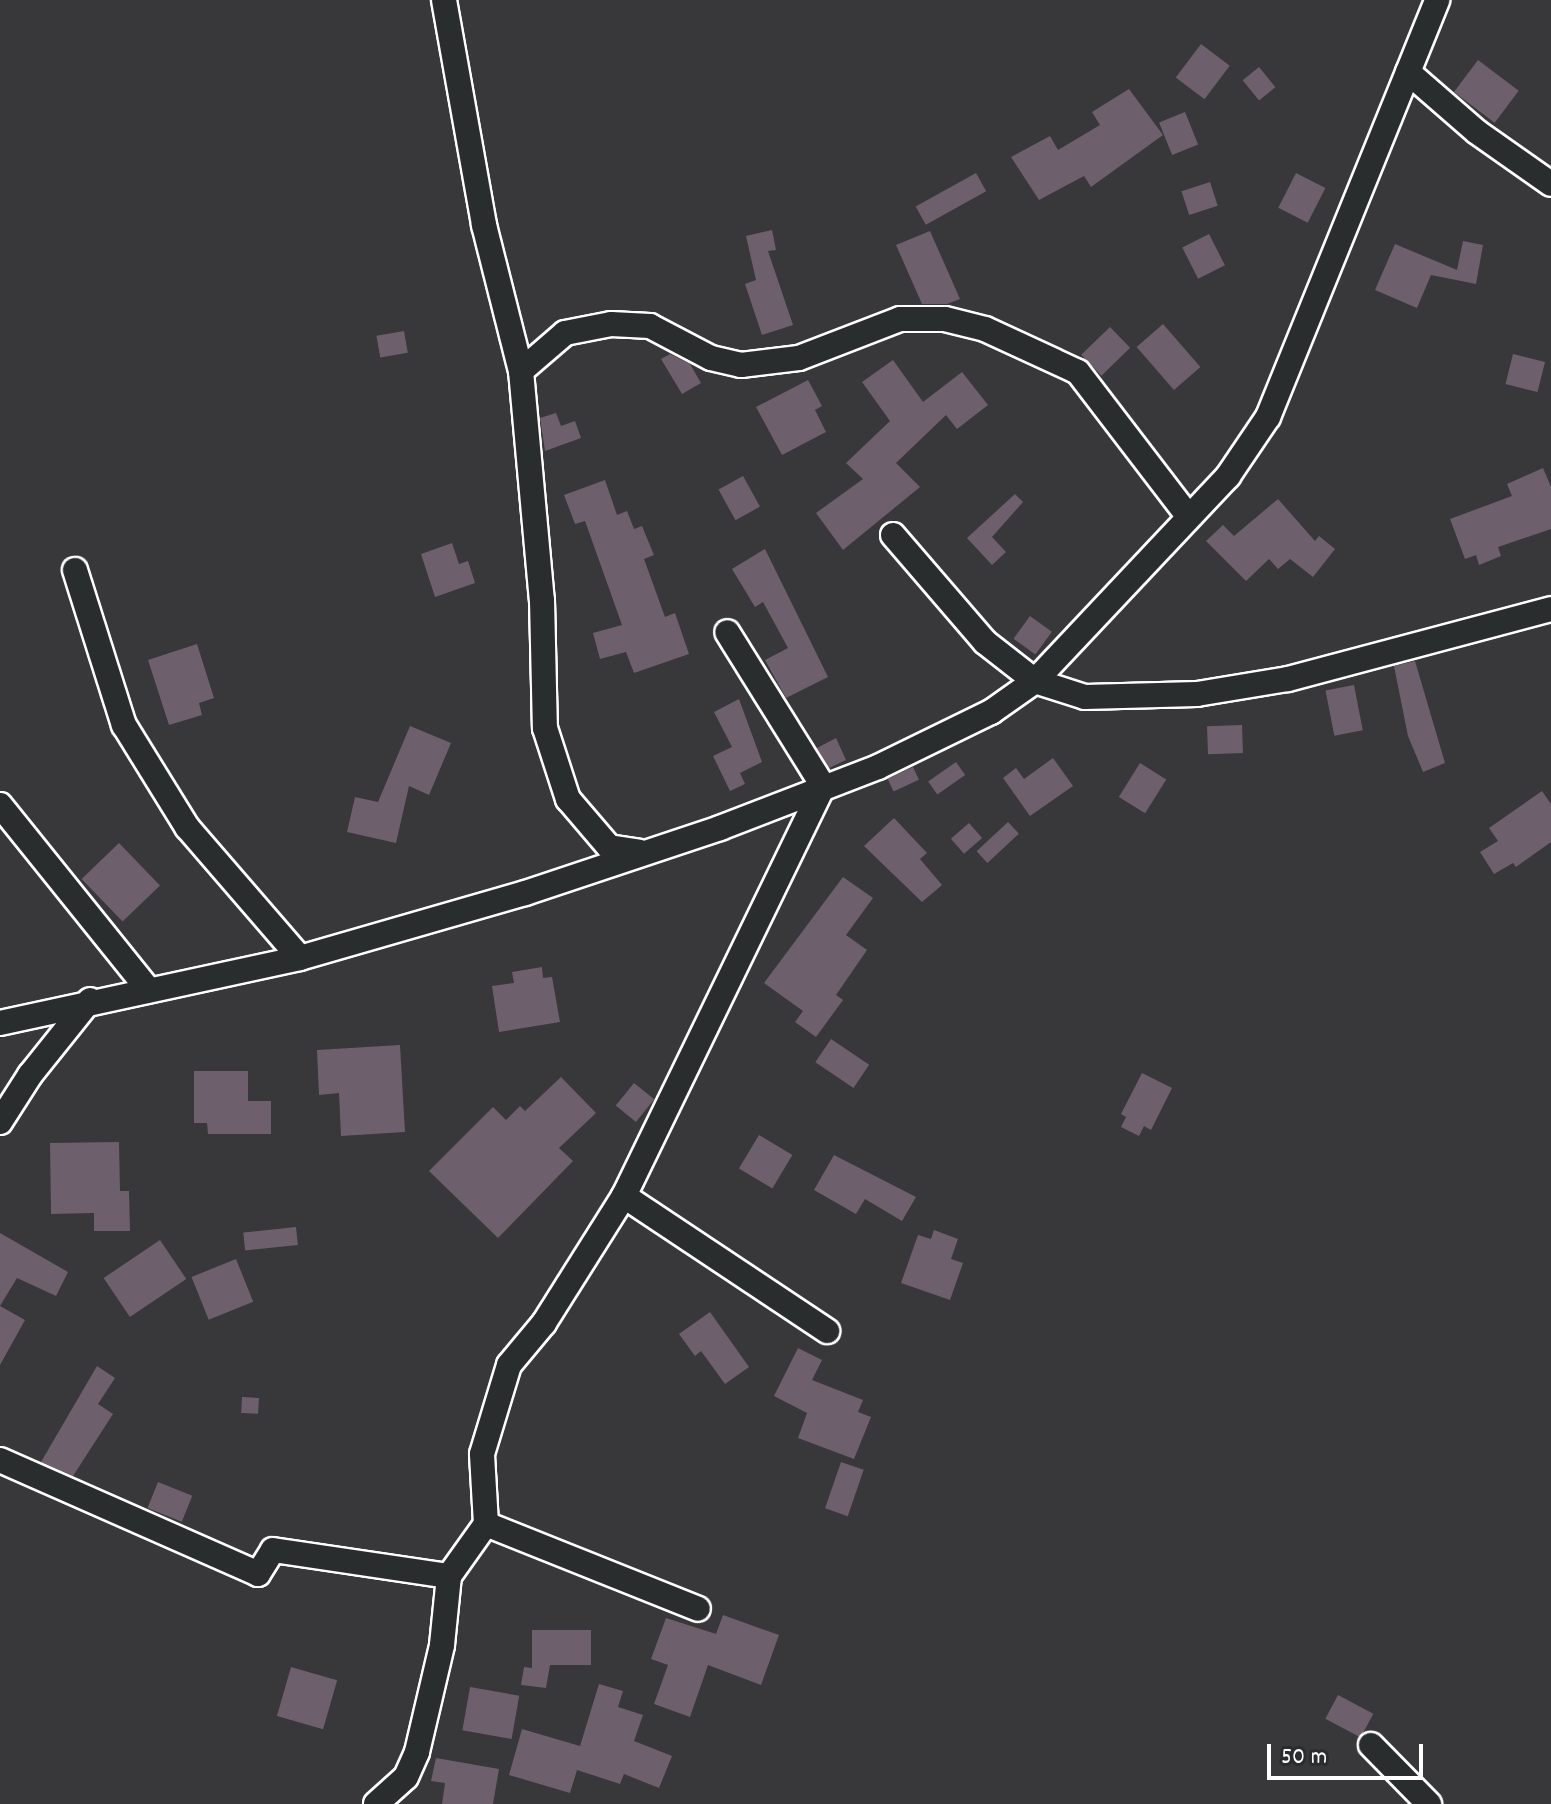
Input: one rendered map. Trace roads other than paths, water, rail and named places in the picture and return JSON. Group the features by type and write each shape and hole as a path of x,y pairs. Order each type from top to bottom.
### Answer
{"street":[{"path":"444,0 484,225 521,371 542,600 545,728 568,799 609,847 642,853"},
{"path":"0,1023 90,1000 300,958 525,893 720,828 878,767 991,712 1035,681 1228,476 1268,417 1437,0"},
{"path":"1408,72 1477,132 1551,184"},
{"path":"521,371 565,333 611,324 650,326 711,358 741,365 799,358 900,319 945,319 985,329 1078,372 1188,516"},
{"path":"893,535 985,642 1035,681 1085,697 1197,694 1288,679 1551,609"},
{"path":"75,570 124,725 187,827 300,958"},
{"path":"727,632 823,786"},
{"path":"376,1804 406,1777 417,1752 442,1645 449,1576 486,1524 482,1454 509,1365 544,1323 624,1196 823,786"},
{"path":"0,805 149,990"},
{"path":"0,1122 90,1000"},
{"path":"624,1196 827,1331"},
{"path":"0,1460 258,1574 273,1550 449,1576"},
{"path":"486,1524 698,1609"},
{"path":"1371,1745 1429,1804"}]}
